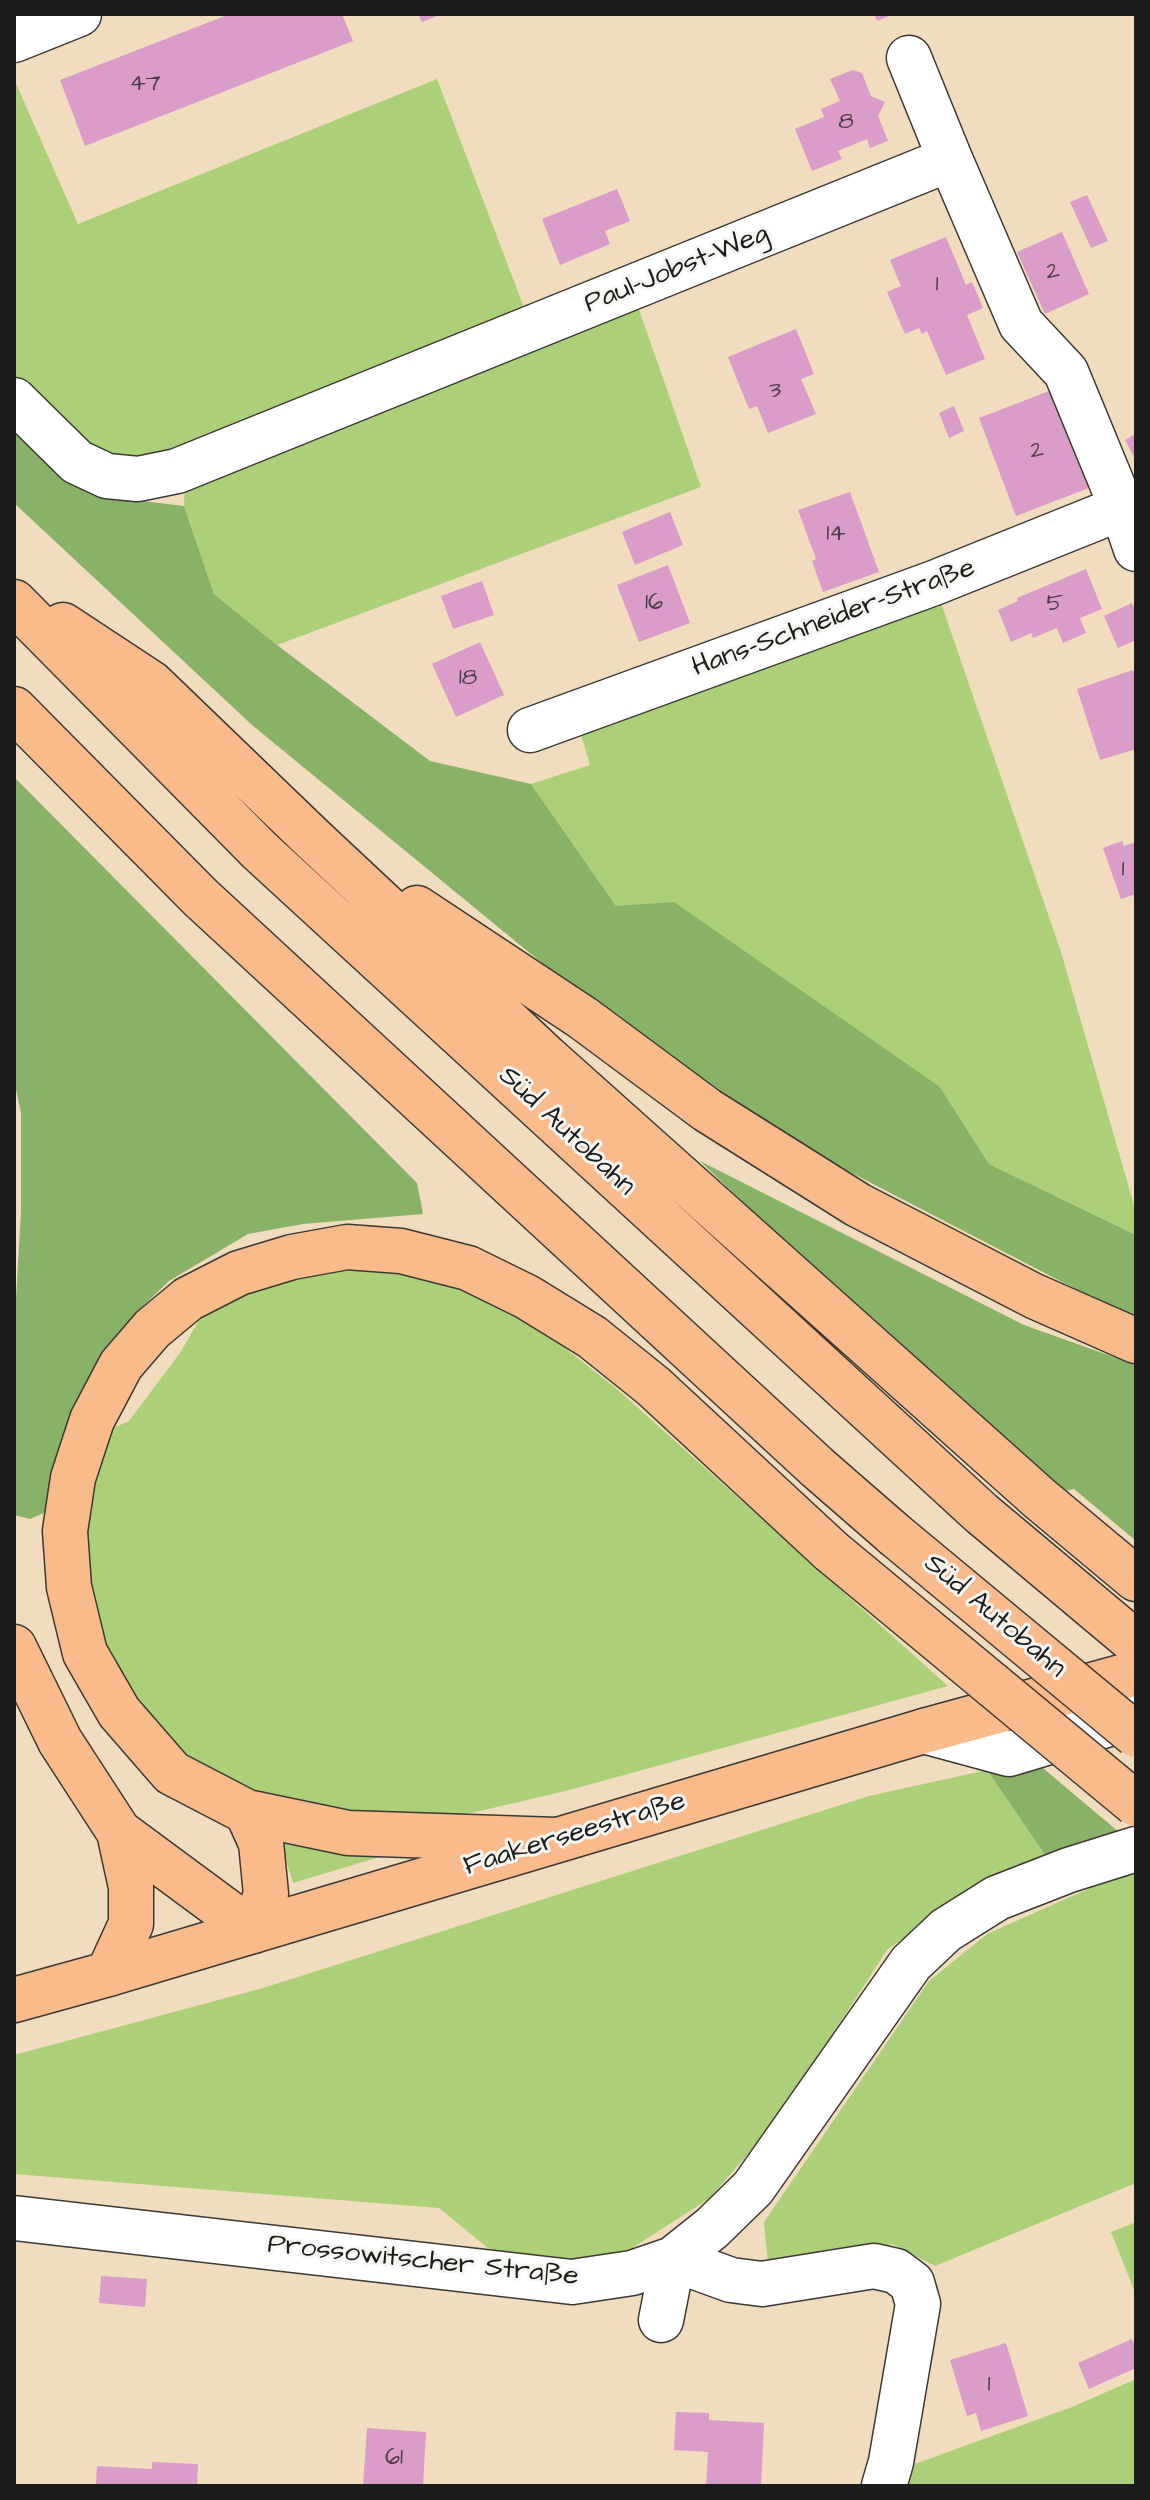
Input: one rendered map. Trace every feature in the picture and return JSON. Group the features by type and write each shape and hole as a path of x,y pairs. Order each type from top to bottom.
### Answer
{"main road":[{"path":"14,593 151,683 546,1057 1039,1498 1136,1579"},
{"name":"Süd Autobahn","path":"14,602 260,851 981,1513 1136,1643"},
{"name":"Süd Autobahn","path":"14,709 200,897 818,1468 1136,1735"},
{"path":"312,838 583,1018 707,1110 858,1205 1034,1296 1136,1341"},
{"path":"557,1840 348,1833 247,1812 172,1773 119,1712 85,1653 69,1587 65,1531 73,1478 92,1420 121,1365 152,1329 188,1299 239,1273 292,1257 347,1247 401,1251 468,1268 527,1297 592,1337 653,1386 831,1551 1136,1804"},
{"path":"14,1647 60,1741 119,1832 253,1931 266,1894 261,1843 247,1812"},
{"name":"Faakerseestraße","path":"14,2000 924,1731 1136,1673"},
{"path":"108,1974 131,1924 131,1887 119,1832"}],"street":[{"path":"14,40 79,14"},
{"path":"909,58 1021,324 1066,372 1129,505 1136,549"},
{"name":"Paul-Jobst-Weg","path":"14,400 77,462 107,476 138,479 177,471 950,159"},
{"name":"Hans-Schneider-Straße","path":"530,730 934,583 1129,505"},
{"path":"924,1731 1009,1754 1136,1716"},
{"name":"Prossowitscher Straße","path":"14,2218 572,2282 632,2273 673,2259 712,2228 753,2188 911,1963 946,1930 997,1898 1069,1870 1136,1849"},
{"path":"661,2320 673,2259 731,2280 762,2284 874,2266 896,2271 912,2283 918,2304 891,2462 884,2486"}],"green space":[{"path":"14,79 78,224 437,79 528,318 177,458 129,464 87,451 14,382"},
{"path":"636,301 701,487 277,645 214,594 184,506 185,479"},
{"path":"14,421 101,496 184,506 214,594 430,761 531,784 616,906 674,902 940,1087 989,1164 1136,1235 1136,1318 823,1158 604,1014 252,725 14,503"},
{"path":"940,600 1061,952 1136,1212 1136,1235 989,1164 940,1087 616,906 531,784 590,765 578,724"},
{"path":"14,777 417,1183 423,1214 303,1224 248,1234 169,1281 138,1311 111,1349 59,1468 44,1513 30,1519 14,1515 14,1334 21,1211 21,1113 14,1080"},
{"path":"700,1161 1024,1325 1136,1365 1136,1541 1074,1489 1057,1493 941,1392"},
{"path":"390,1263 505,1301 617,1389 948,1686 566,1791 458,1816 296,1812 198,1768 141,1717 92,1625 80,1523 104,1432 129,1421 180,1353 205,1310 257,1283"},
{"path":"1031,1758 1120,1833 1047,1858 987,1770"},
{"path":"987,1770 1047,1858 966,1892 887,1950 778,2119 710,2198 629,2250 584,2265 499,2257 439,2208 14,2174 14,2055 263,1988 869,1796"},
{"path":"280,1840 386,1855 293,1883"},
{"path":"1133,1869 1136,1872 1136,2183 935,2266 892,2244 768,2264 764,2222 929,1981 987,1934"},
{"path":"1136,2222 1136,2295 1111,2232"},
{"path":"1136,2379 1136,2486 906,2486 912,2465 1072,2407"}],"building":[{"path":"230,14 342,14 353,41 85,146 60,80"},
{"path":"418,14 442,14 422,22"},
{"path":"874,14 894,14 877,21"},
{"path":"853,70 862,73 871,96 885,102 878,116 888,141 870,148 867,139 838,151 842,159 812,171 795,129 824,117 821,109 840,101 830,79"},
{"path":"617,189 630,221 605,231 610,244 560,265 542,219"},
{"path":"1087,195 1108,241 1091,248 1070,202"},
{"path":"1062,232 1089,294 1045,314 1017,252"},
{"path":"946,237 966,285 972,282 983,308 967,315 985,359 946,375 927,331 922,334 919,328 905,334 887,292 901,286 890,260"},
{"path":"796,329 814,374 801,379 816,414 768,433 757,406 749,409 728,357"},
{"path":"1057,388 1094,486 1016,516 979,418"},
{"path":"954,406 964,431 949,438 939,413"},
{"path":"1136,434 1136,461 1125,440"},
{"path":"850,492 879,572 823,592 812,561 816,559 798,510"},
{"path":"670,512 683,545 635,565 622,532"},
{"path":"668,565 690,623 639,642 617,585"},
{"path":"1086,569 1102,609 1080,618 1086,633 1063,643 1057,628 1033,638 1031,633 1011,642 998,610 1018,601 1017,598"},
{"path":"482,581 494,615 453,629 441,596"},
{"path":"1132,603 1136,612 1136,640 1118,648 1104,616"},
{"path":"480,642 504,695 456,717 432,664"},
{"path":"1133,670 1136,680 1136,749 1100,760 1077,689"},
{"path":"1122,841 1124,846 1136,842 1136,894 1121,899 1103,848"},
{"path":"101,2276 147,2279 145,2307 99,2303"},
{"path":"1132,2339 1136,2349 1136,2368 1089,2389 1078,2363"},
{"path":"1006,2343 1028,2416 981,2431 976,2413 967,2416 950,2360"},
{"path":"676,2412 709,2413 709,2420 764,2423 761,2486 706,2486 708,2452 674,2450"},
{"path":"367,2428 426,2432 423,2486 363,2486"},
{"path":"152,2462 198,2464 197,2486 96,2486 97,2466 152,2469"}]}
